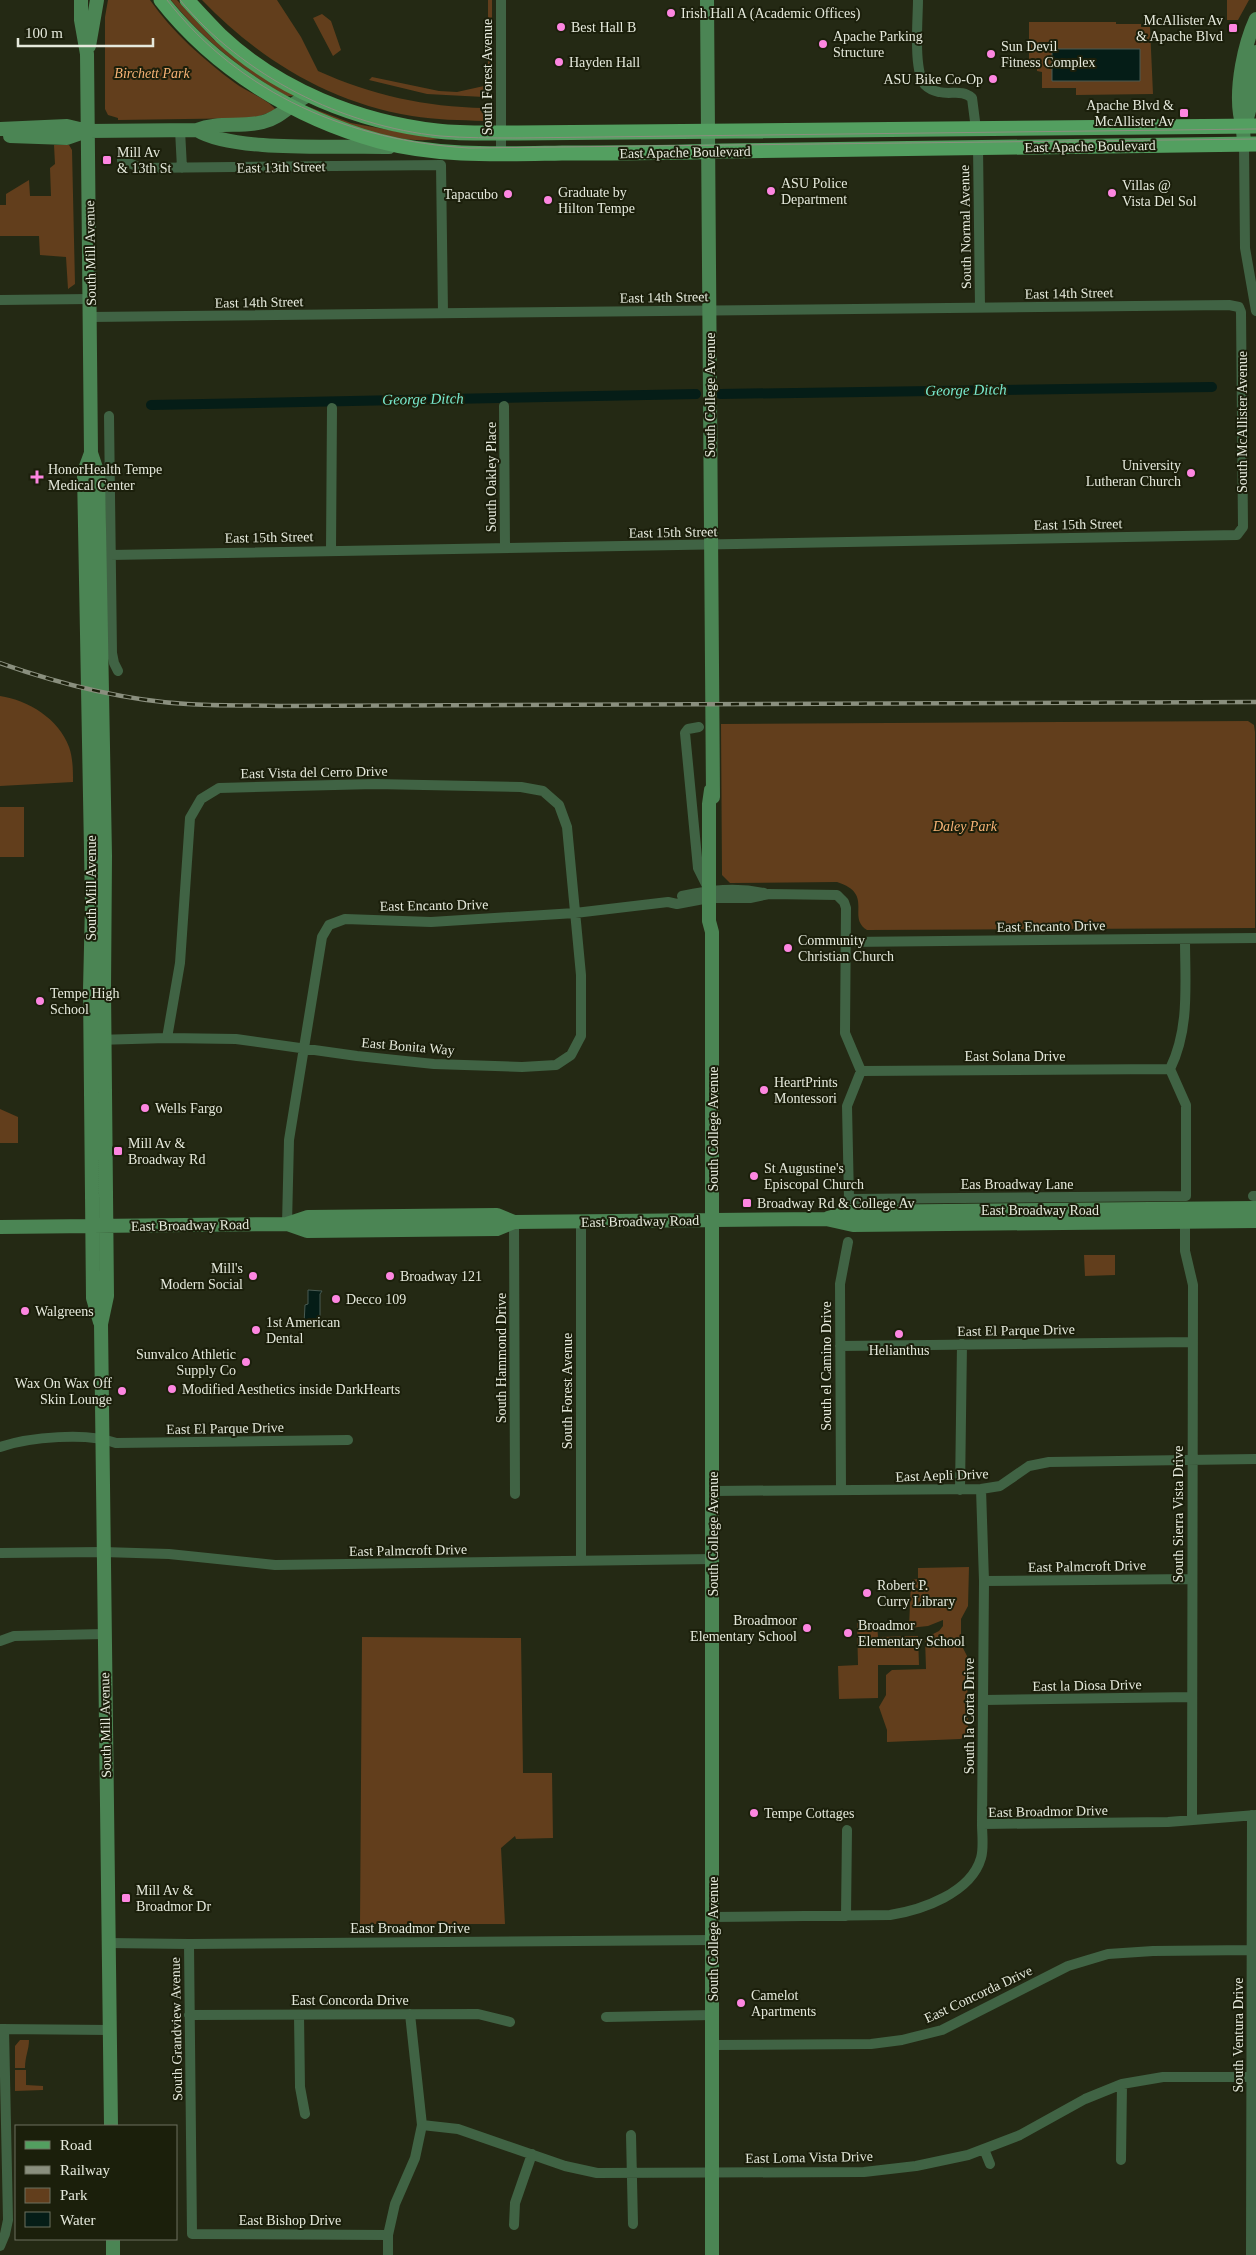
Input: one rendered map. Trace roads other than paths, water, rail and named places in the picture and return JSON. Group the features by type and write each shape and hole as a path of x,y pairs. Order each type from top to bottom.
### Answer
{"main road":[{"name":"South Mill Avenue","path":"80,0 81,20 87,54 91,453 98,474 105,856 100,1040 107,1226 107,1296 101,1324 111,2125"},
{"name":"South Mill Avenue","path":"87,54 97,0"},
{"name":"East Apache Boulevard","path":"162,0 190,33 224,63 243,78 290,106 349,131 406,147 449,153 707,152 862,147 1250,144"},
{"name":"East Apache Boulevard","path":"186,0 222,37 244,54 309,95 382,122 436,131 502,133 1250,126"},
{"name":"South College Avenue","path":"707,0 711,790 708,804 712,894 709,921 712,932 714,1220 712,2255"},
{"path":"1250,126 1240,113 1242,67 1246,42 1256,19"},
{"path":"1250,144 1253,65 1256,52"},
{"name":"East 13th Street","path":"88,131 197,130 209,125 260,123 274,119 290,106 309,95"},
{"path":"0,129 67,126 88,131"},
{"path":"978,147 988,139 995,137 1032,136 1046,132 1050,128"},
{"name":"East 13th Street","path":"197,130 208,137 255,144 406,147"},
{"path":"862,147 886,138 962,137 970,136 976,130"},
{"path":"0,136 67,138 88,131"},
{"name":"South Mill Avenue","path":"91,453 84,472 92,904 90,990 92,1226 93,1298 101,1324"},
{"name":"East Broadway Road","path":"0,1227 287,1224 308,1217 406,1216 497,1216 514,1222 826,1219 850,1212 1185,1209 1255,1200"},
{"name":"East Broadway Road","path":"1185,1209 1256,1221"},
{"path":"113,2240 113,2255"}],"street":[{"name":"South Forest Avenue","path":"501,0 501,154"},
{"path":"918,0 919,65 922,79 926,86 936,91 942,93 963,93 972,98 976,130"},
{"path":"180,130 182,168"},
{"path":"1250,144 1244,248 1256,311"},
{"name":"South Normal Avenue","path":"978,147 980,308"},
{"name":"East 13th Street","path":"122,160 141,168 441,165 443,313"},
{"path":"0,300 90,299"},
{"name":"East 14th Street","path":"90,317 1219,305 1239,307"},
{"name":"South McAllister Avenue","path":"1237,536 1242,528 1242,335 1239,307"},
{"name":"South Oakley Place","path":"504,406 505,548"},
{"path":"332,408 332,550"},
{"path":"110,416 112,653 118,671"},
{"name":"East 15th Street","path":"110,555 1237,536"},
{"path":"699,727 688,729 685,733 698,868 712,894"},
{"name":"East Vista del Cerro Drive","path":"167,1038 180,962 190,818 201,799 219,788 375,784 520,787 543,791 559,805 567,827 575,913"},
{"name":"East Encanto Drive","path":"287,1224 289,1140 322,937 330,924 345,918 432,922 575,913 668,902 675,897 712,894 750,898 769,894 832,893 840,898 846,908 847,942 1256,938"},
{"name":"East Bonita Way","path":"100,1040 167,1038 236,1039 434,1064 522,1067 556,1065 571,1055 581,1036 581,975 575,913"},
{"path":"1170,1069 1179,1050 1185,1023 1185,939"},
{"path":"847,942 844,1033 861,1071"},
{"name":"East Solana Drive","path":"861,1071 1170,1069"},
{"name":"South Sierra Vista Drive","path":"1170,1069 1186,1106 1185,1251 1193,1285 1192,1819"},
{"name":"Eas Broadway Lane","path":"861,1071 847,1106 849,1199 1185,1209"},
{"name":"South Forest Avenue","path":"581,1221 581,1561"},
{"name":"South Hammond Drive","path":"514,1222 515,1494"},
{"name":"South el Camino Drive","path":"841,1490 840,1284 848,1242"},
{"name":"East El Parque Drive","path":"840,1346 1193,1342"},
{"path":"960,1490 962,1344"},
{"name":"East El Parque Drive","path":"0,1447 30,1439 102,1438 116,1443 348,1440"},
{"name":"East Aepli Drive","path":"713,1491 981,1489 1000,1486 1028,1466 1049,1462 1256,1459"},
{"name":"South la Corta Drive","path":"981,1489 984,1581 982,1824"},
{"name":"East Palmcroft Drive","path":"0,1553 103,1552 169,1554 275,1565 713,1559"},
{"name":"East Palmcroft Drive","path":"984,1581 1192,1579"},
{"path":"0,1641 14,1636 104,1634"},
{"name":"East la Diosa Drive","path":"984,1700 1192,1698"},
{"name":"East Broadmor Drive","path":"713,1918 890,1915 924,1907 964,1884 976,1870 981,1857 982,1824 1168,1822 1254,1815"},
{"name":"South Ventura Drive","path":"1251,2255 1253,2176 1252,2077 1254,2056 1252,1950 1254,1935 1254,1815"},
{"path":"846,1916 847,1830"},
{"name":"East Broadmor Drive","path":"108,1943 713,1940"},
{"name":"South Grandview Avenue","path":"189,1944 192,2234"},
{"name":"East Concorda Drive","path":"713,2045 871,2044 902,2040 942,2030 1068,1966 1108,1954 1153,1951 1252,1950"},
{"path":"388,2255 388,2235 396,2204 415,2158 422,2125 410,2014"},
{"name":"East Concorda Drive","path":"190,2015 478,2014 510,2022"},
{"path":"299,2015 300,2087 305,2114"},
{"path":"606,2017 713,2015"},
{"path":"0,2246 6,2234 8,2220 4,2174 2,2029 110,2030"},
{"name":"East Loma Vista Drive","path":"422,2125 458,2129 565,2166 589,2171 631,2173 864,2172 916,2166 968,2155 1020,2135 1085,2099 1122,2084 1163,2077 1252,2077"},
{"path":"1121,2160 1122,2084"},
{"path":"630,2135 633,2224"},
{"path":"984,2149 990,2164"},
{"path":"514,2225 515,2203 532,2154"},
{"name":"East Bishop Drive","path":"192,2234 388,2235"}],"water":[{"path":"1052,49 1140,49 1140,81 1052,81"},
{"path":"308,1290 322,1291 320,1294 320,1324 304,1324 305,1305 308,1304"}],"waterway":[{"name":"George Ditch","path":"720,394 1212,387"},
{"name":"George Ditch","path":"151,405 696,394"}],"tram line":[{"path":"167,0 196,33 229,62 264,87 302,107 341,123 382,135 425,144 469,148 1256,139"},
{"path":"180,0 205,27 233,52 264,74 297,93 331,109 367,121 403,130 440,136 517,138 1256,129"}],"railway":[{"path":"0,663 46,678 116,695 163,702 210,705 1256,702"}],"place":[{"name":"Irish Hall A (Academic Offices)","path":"671,13"},
{"name":"Best Hall B","path":"561,27"},
{"name":"McAllister Av & Apache Blvd","path":"1233,28"},
{"name":"Apache Parking Structure","path":"823,44"},
{"name":"Sun Devil Fitness Complex","path":"991,54"},
{"name":"Hayden Hall","path":"559,62"},
{"name":"ASU Bike Co-Op","path":"993,79"},
{"name":"Apache Blvd & McAllister Av","path":"1184,113"},
{"name":"Mill Av & 13th St","path":"107,160"},
{"name":"ASU Police Department","path":"771,191"},
{"name":"Villas @ Vista Del Sol","path":"1112,193"},
{"name":"Tapacubo","path":"508,194"},
{"name":"Graduate by Hilton Tempe","path":"548,200"},
{"name":"University Lutheran Church","path":"1191,473"},
{"name":"HonorHealth Tempe Medical Center","path":"37,477"},
{"name":"Community Christian Church","path":"788,948"},
{"name":"Tempe High School","path":"40,1001"},
{"name":"HeartPrints Montessori","path":"764,1090"},
{"name":"Wells Fargo","path":"145,1108"},
{"name":"Mill Av & Broadway Rd","path":"118,1151"},
{"name":"St Augustine's Episcopal Church","path":"754,1176"},
{"name":"Broadway Rd & College Av","path":"747,1203"},
{"name":"Mill's Modern Social","path":"253,1276"},
{"name":"Broadway 121","path":"390,1276"},
{"name":"Decco 109","path":"336,1299"},
{"name":"Walgreens","path":"25,1311"},
{"name":"1st American Dental","path":"256,1330"},
{"name":"Helianthus","path":"899,1334"},
{"name":"Sunvalco Athletic Supply Co","path":"246,1362"},
{"name":"Modified Aesthetics inside DarkHearts","path":"172,1389"},
{"name":"Wax On Wax Off Skin Lounge","path":"122,1391"},
{"name":"Robert P. Curry Library","path":"867,1593"},
{"name":"Broadmoor Elementary School","path":"807,1628"},
{"name":"Broadmor Elementary School","path":"848,1633"},
{"name":"Tempe Cottages","path":"754,1813"},
{"name":"Mill Av & Broadmor Dr","path":"126,1898"},
{"name":"Camelot Apartments","path":"741,2003"}],"park label":[{"name":"Birchett Park","path":"152,73"},
{"name":"Daley Park","path":"965,826"}]}
